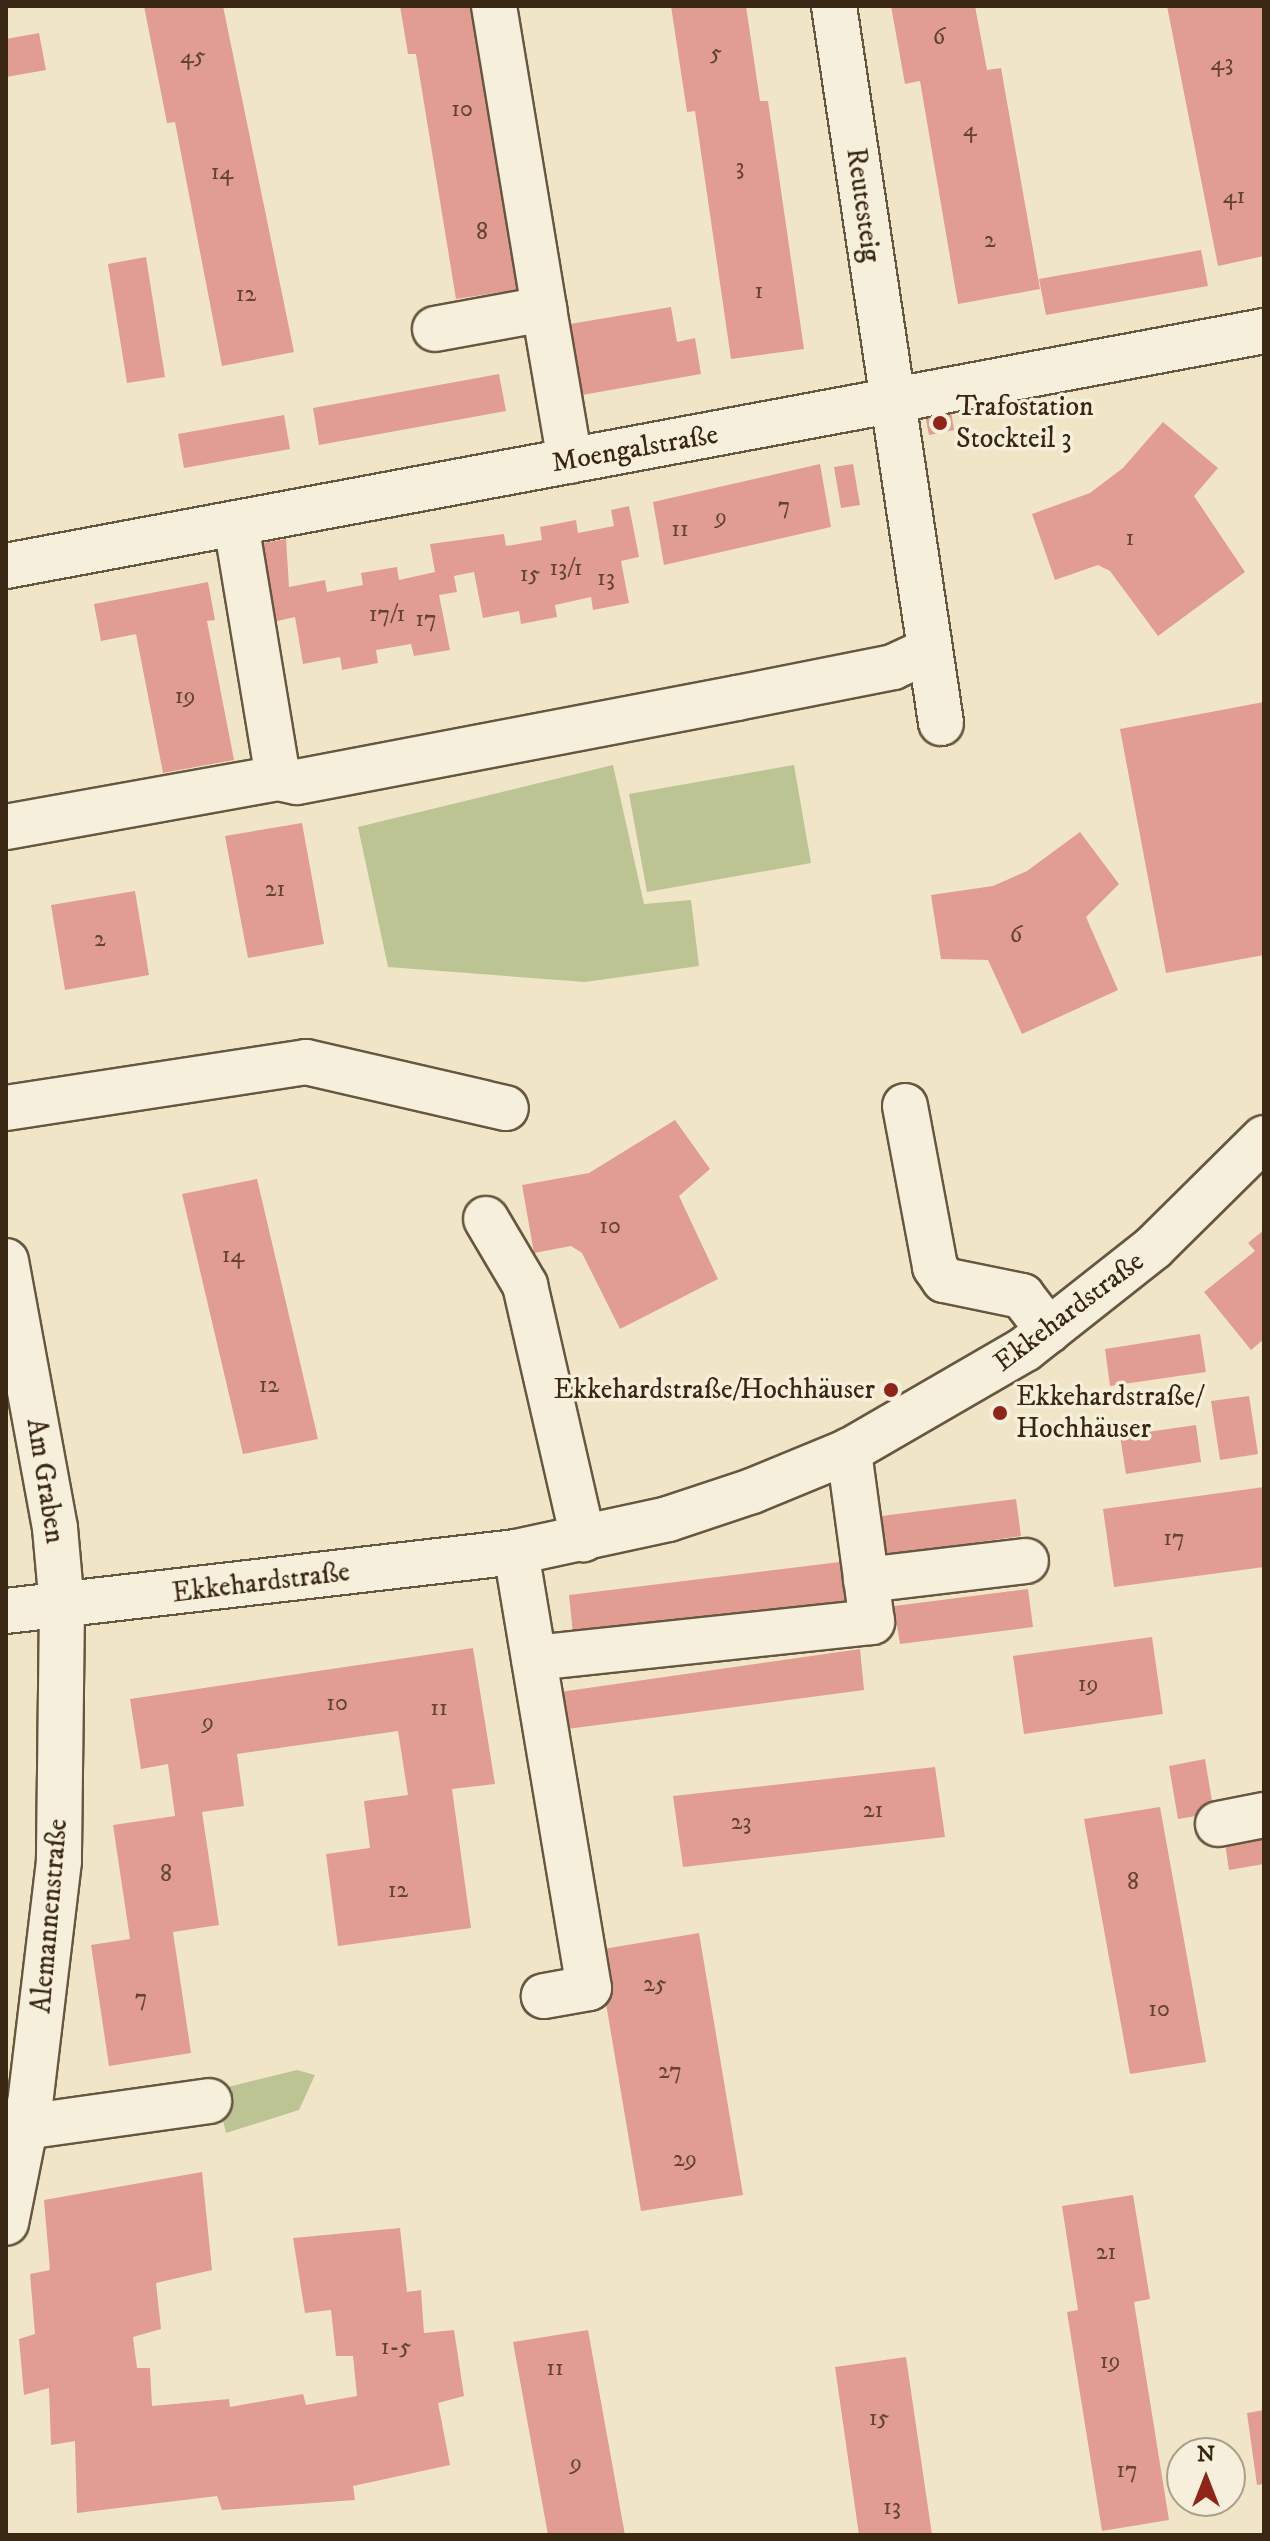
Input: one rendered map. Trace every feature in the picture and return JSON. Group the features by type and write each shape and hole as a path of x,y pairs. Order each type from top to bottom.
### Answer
{"street":[{"path":"494,6 570,461"},
{"name":"Reutesteig","path":"834,6 941,723"},
{"path":"435,329 544,309"},
{"name":"Moengalstraße","path":"6,566 891,404 1264,331"},
{"path":"236,524 278,778"},
{"path":"6,827 278,778 297,782 878,671 929,650"},
{"path":"6,1108 306,1062 506,1108"},
{"path":"905,1106 935,1267 944,1280 1022,1296 1049,1331"},
{"name":"Ekkehardstraße","path":"6,1611 62,1607 516,1552 668,1519 849,1451 976,1382 1049,1331 1154,1247 1264,1138"},
{"path":"486,1219 525,1285 583,1539"},
{"name":"Am Graben","path":"6,1261 55,1528 62,1607"},
{"path":"534,1658 872,1622 849,1451"},
{"path":"516,1552 589,1988 544,1996"},
{"path":"866,1580 1026,1561"},
{"name":"Alemannenstraße","path":"6,2223 25,2127 59,1861 62,1607"},
{"path":"1218,1824 1264,1815"},
{"path":"25,2127 209,2101"}],"green space":[{"path":"613,765 644,904 691,900 699,966 585,982 388,967 358,827"},
{"path":"794,765 811,863 647,892 629,794"},
{"path":"297,2070 315,2075 299,2110 226,2133 216,2090"}],"building":[{"path":"144,6 223,6 294,352 222,366 175,122 167,123"},
{"path":"400,6 470,6 476,44 487,41 528,288 456,299 416,54 408,54"},
{"path":"671,6 746,6 760,101 768,101 804,349 731,359 695,111 687,112"},
{"path":"891,6 975,6 987,70 1001,68 1040,289 958,304 920,81 905,84"},
{"path":"1167,6 1264,6 1264,256 1218,266"},
{"path":"39,33 46,70 6,77 6,39"},
{"path":"1201,250 1208,286 1046,315 1039,279"},
{"path":"146,257 165,377 127,383 108,264"},
{"path":"671,307 677,342 695,338 701,374 571,397 558,326"},
{"path":"499,374 506,411 319,445 313,408"},
{"name":"Trafostation Stockteil 3","path":"951,411 954,430 929,435 925,415"},
{"path":"284,415 290,449 184,468 178,434"},
{"path":"1163,422 1218,468 1194,496 1245,572 1158,636 1110,571 1098,565 1055,580 1032,514 1090,493 1123,468"},
{"path":"820,464 831,527 664,565 653,502"},
{"path":"853,464 860,505 841,508 834,467"},
{"path":"629,506 639,557 621,561 629,603 593,610 591,597 555,605 557,617 521,624 519,611 483,618 474,572 454,576 457,592 439,595 450,650 414,656 411,644 376,650 378,663 342,670 340,657 303,664 295,617 273,622 258,544 286,539 289,587 325,580 327,592 363,585 361,573 397,567 399,580 435,572 430,544 504,534 506,546 542,540 540,527 576,520 578,533 614,526 611,510"},
{"path":"208,582 215,620 207,621 234,760 163,773 136,634 101,641 94,604"},
{"path":"1264,702 1264,955 1166,973 1120,729"},
{"path":"302,823 324,944 248,958 225,836"},
{"path":"1080,832 1119,884 1086,917 1118,990 1022,1034 988,960 941,959 931,895 993,886 1027,871"},
{"path":"135,891 149,975 65,990 51,905"},
{"path":"675,1120 710,1169 679,1196 718,1279 620,1329 582,1253 571,1246 534,1253 522,1185 589,1173"},
{"path":"257,1179 318,1439 243,1454 182,1194"},
{"path":"1264,1230 1264,1339 1251,1350 1204,1292 1255,1251 1248,1243"},
{"path":"1200,1334 1206,1372 1110,1386 1105,1349"},
{"path":"1249,1396 1258,1454 1220,1460 1211,1401"},
{"path":"1196,1425 1201,1462 1126,1474 1120,1436"},
{"path":"1264,1487 1264,1567 1114,1587 1103,1509"},
{"path":"1016,1499 1021,1536 887,1555 881,1516"},
{"path":"848,1561 852,1600 573,1634 569,1595"},
{"path":"1028,1589 1033,1627 900,1644 894,1606"},
{"path":"1152,1637 1163,1714 1024,1734 1013,1656"},
{"path":"473,1648 495,1784 452,1789 471,1928 338,1946 326,1854 370,1848 364,1801 408,1795 398,1731 237,1754 244,1806 202,1812 219,1925 173,1932 191,2053 109,2066 91,1945 130,1939 113,1825 175,1816 168,1764 141,1769 130,1699"},
{"path":"860,1649 864,1690 567,1729 553,1693"},
{"path":"1205,1759 1214,1813 1178,1819 1169,1766"},
{"path":"935,1767 945,1837 683,1867 673,1796"},
{"path":"1160,1807 1206,2062 1130,2074 1084,1819"},
{"path":"1264,1830 1264,1864 1229,1870 1224,1837"},
{"path":"699,1933 743,2195 641,2211 597,1950"},
{"path":"202,2172 212,2270 156,2283 161,2329 133,2337 137,2368 150,2368 152,2406 229,2399 230,2407 303,2394 306,2405 357,2396 353,2356 336,2356 331,2310 305,2313 293,2238 400,2228 407,2292 421,2290 424,2333 454,2330 464,2396 438,2403 450,2465 353,2486 355,2500 222,2510 217,2496 77,2513 75,2441 51,2445 49,2388 24,2395 19,2339 35,2334 30,2274 50,2270 44,2200"},
{"path":"1133,2195 1150,2299 1134,2302 1166,2517 1169,2520 1102,2531 1067,2312 1078,2310 1062,2206"},
{"path":"588,2330 625,2535 548,2535 513,2342"},
{"path":"906,2357 932,2535 859,2535 835,2367"},
{"path":"1264,2410 1264,2484 1257,2485 1247,2413"}],"place":[{"name":"Trafostation Stockteil 3","path":"940,423"},
{"name":"Ekkehardstraße/Hochhäuser","path":"891,1390"},
{"name":"Ekkehardstraße/ Hochhäuser","path":"1000,1413"}]}
